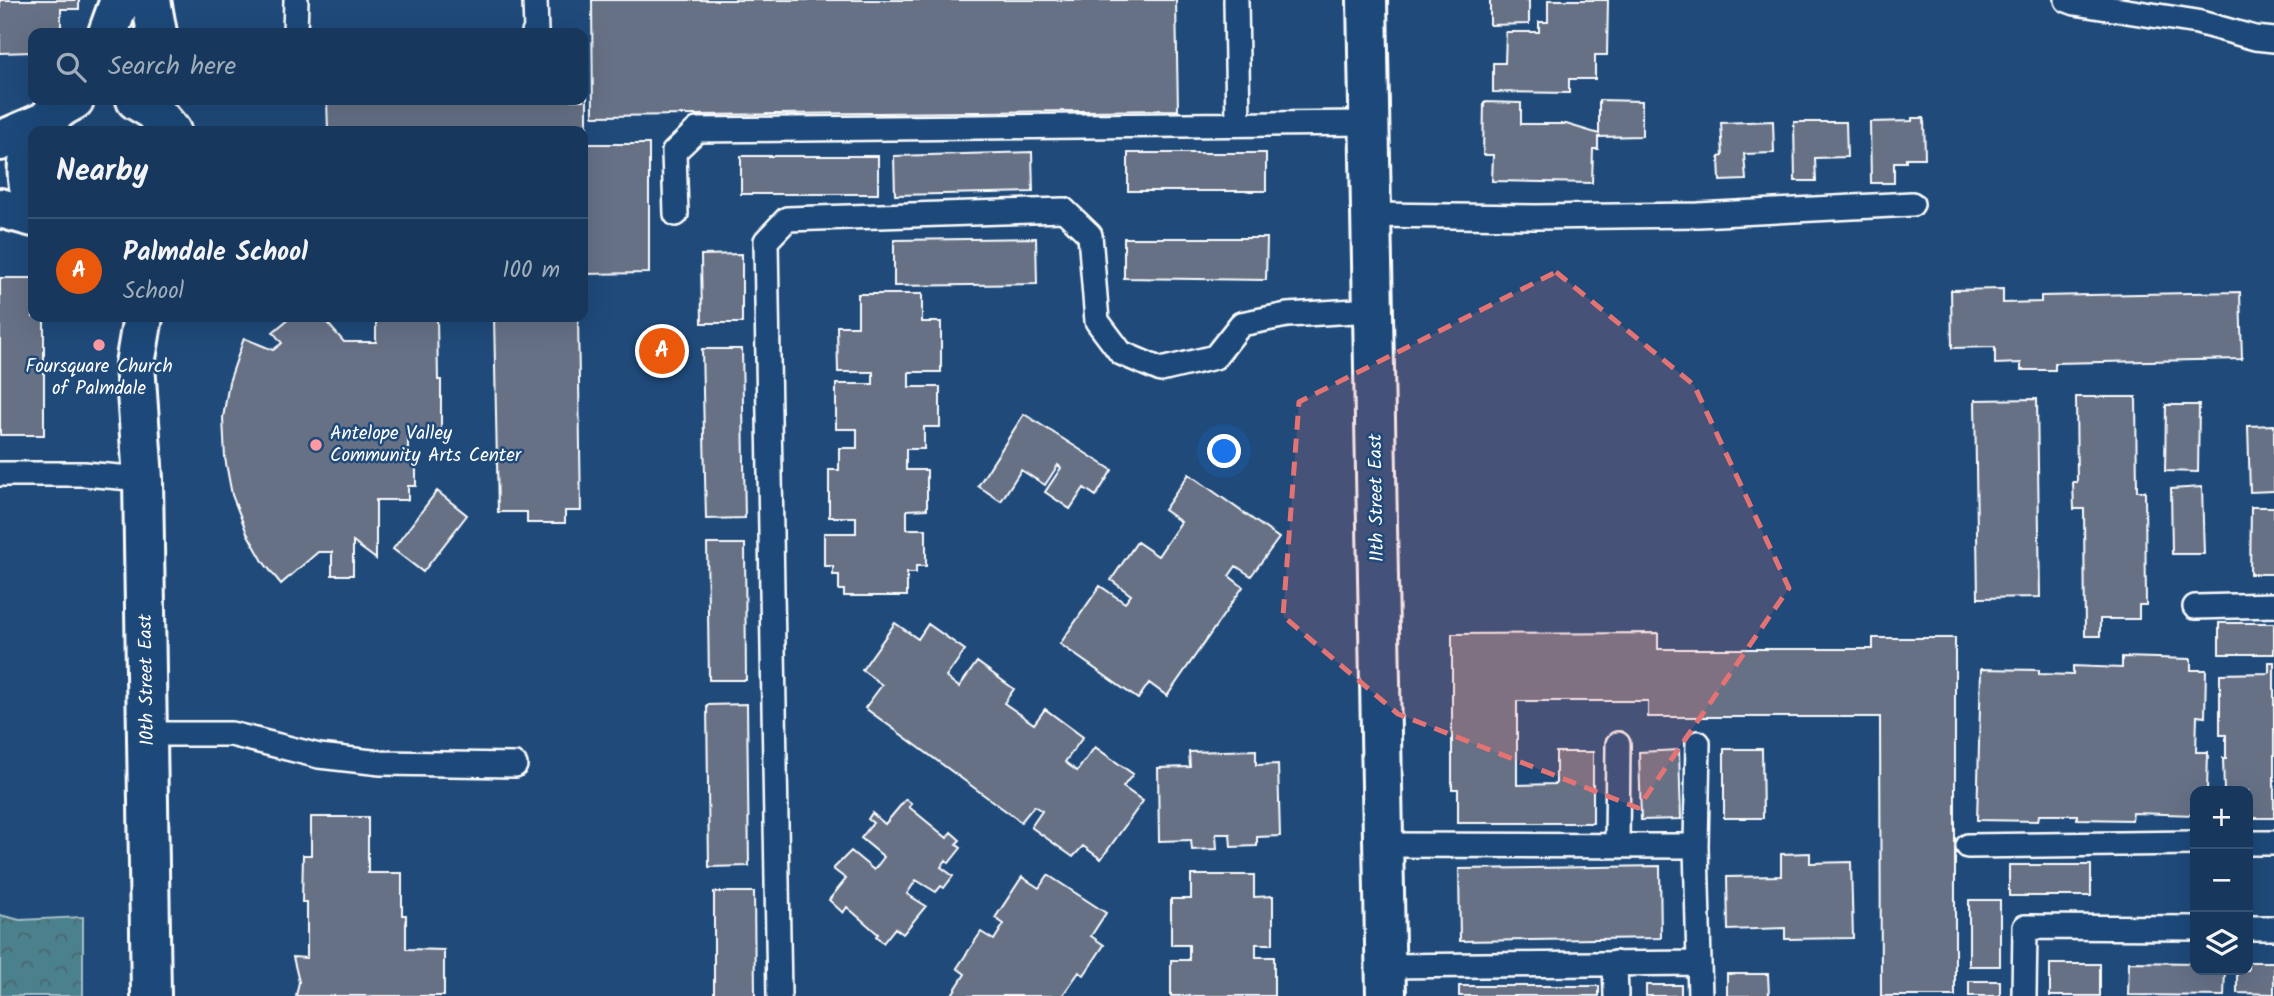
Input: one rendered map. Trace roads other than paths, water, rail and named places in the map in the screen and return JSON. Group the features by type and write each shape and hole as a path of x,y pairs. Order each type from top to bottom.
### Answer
{"street":[{"path":"110,28 120,0"},
{"name":"11th Street East","path":"1367,0 1386,981"},
{"path":"144,105 169,120"},
{"path":"0,141 28,130"},
{"path":"0,208 28,216"},
{"name":"10th Street East","path":"116,322 135,365"},
{"name":"10th Street East","path":"142,322 135,365 143,479 151,996"}],"lane":[{"path":"295,28 296,0"},
{"path":"535,0 536,28"},
{"path":"1236,0 1238,124"},
{"path":"2067,0 2075,4 2196,11 2255,38 2274,40"},
{"path":"676,214 674,152 697,130 1368,123"},
{"path":"1371,215 1536,218 1698,215 1912,204"},
{"path":"779,996 766,241 787,219 1064,210 1090,234 1097,321 1121,353 1161,370 1214,357 1241,324 1287,315 1373,310"},
{"path":"0,474 84,474 143,479"},
{"path":"2194,607 2274,605"},
{"path":"148,734 231,734 319,756 381,763 515,765"},
{"path":"1698,743 1696,846 1700,996"},
{"path":"1617,846 1619,744"},
{"path":"2253,843 2274,842"},
{"path":"1968,846 2190,843"},
{"path":"1383,845 1696,846"},
{"path":"2024,996 2025,927 2190,928"},
{"path":"2253,928 2274,928"},
{"path":"1386,981 1615,963 1699,963"},
{"path":"1615,963 1616,996"}],"place":[{"name":"Foursquare Church of Palmdale","path":"99,345"},
{"name":"Palmdale School","path":"662,351"},
{"name":"Antelope Valley Community Arts Center","path":"316,445"}]}
